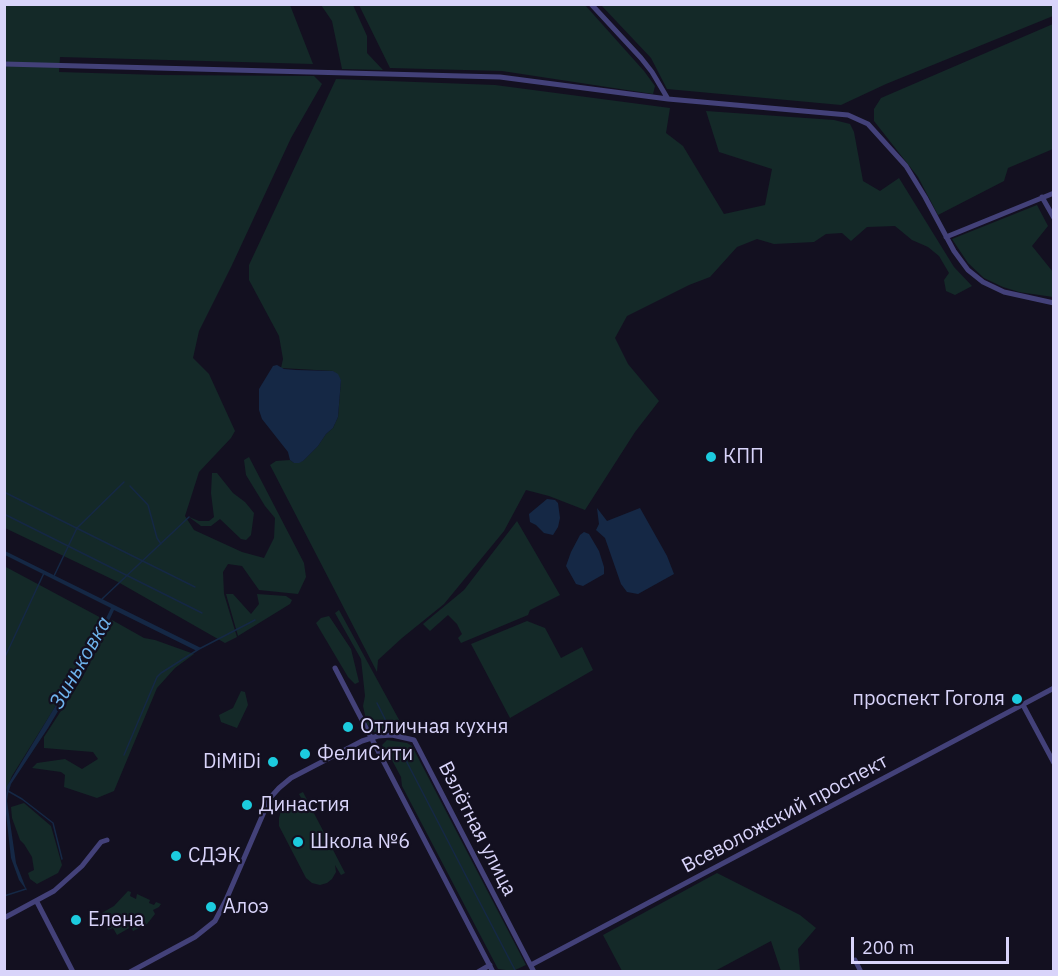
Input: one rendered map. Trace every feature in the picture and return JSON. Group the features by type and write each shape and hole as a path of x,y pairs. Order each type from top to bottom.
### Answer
{"street":[{"path":"591,4 641,58 668,99"},
{"path":"4,64 500,77 668,99 836,114 857,118 876,131 906,166 962,263 983,282 1014,295 1053,303"},
{"path":"946,237 1053,193"},
{"path":"1042,197 1053,218"},
{"path":"335,668 493,972"},
{"name":"Всеволожский проспект","path":"531,965 1053,688"},
{"path":"1023,705 1053,764"},
{"name":"Взлётная улица","path":"371,737 392,735 414,740 534,972"},
{"path":"130,972 195,937 215,921 270,798 279,788 291,778 371,737"},
{"path":"4,918 37,902 62,885 82,866 101,842 107,840"},
{"path":"37,902 74,972"},
{"path":"855,960 861,972"},
{"path":"478,972 490,965"}],"green space":[{"path":"1053,4 1053,16 886,84 841,105 667,89 651,58 601,5"},
{"path":"5,5 290,5 313,64 60,57 59,72 314,76 322,84 291,138 199,331 193,358 209,374 235,431 199,472 185,516 194,530 242,552 264,558 274,538 275,518 246,475 244,460 249,457 304,563 306,577 298,594 259,590 242,566 228,564 223,572 224,594 237,637 225,643 118,582 5,528"},
{"path":"321,5 353,5 367,36 367,53 383,70 342,69 332,21"},
{"path":"359,5 585,5 644,71 655,86 653,94 502,71 390,68"},
{"path":"1053,24 1053,149 1008,168 1004,181 938,215 918,177 874,121 874,109 881,98"},
{"path":"336,79 495,85 670,108 666,133 683,146 724,214 765,205 772,169 719,152 706,111 834,120 850,124 854,132 863,181 880,191 899,178 954,267 972,286 955,295 946,291 944,280 949,273 939,256 928,247 912,240 895,226 867,227 851,241 842,233 826,234 814,242 774,244 757,239 737,247 710,277 627,316 615,338 628,364 659,401 635,432 585,510 526,490 504,531 444,604 378,660 377,672 270,465 276,461 290,460 294,463 303,461 318,446 333,428 338,417 341,380 333,371 281,368 283,359 279,336 249,280 249,265"},
{"path":"1037,205 1048,226 1032,246 1053,272 1053,297 1019,292 984,278 968,263 952,239"},
{"path":"212,473 217,473 233,493 254,513 251,535 246,540 241,539 220,519 211,526 201,526 189,517 199,521 209,521 214,517 211,493"},
{"path":"517,521 560,595 530,610 528,615 461,643 458,638 462,634 457,624 448,615 430,631 423,624 464,590"},
{"path":"4,566 105,620 65,691 12,776 5,793"},
{"path":"226,594 233,594 251,614 259,604 257,594 286,596 292,600 290,604 238,636"},
{"path":"339,610 403,727 399,731 374,732 367,724 363,706 365,696 361,659 335,613"},
{"path":"329,616 351,649 359,682 355,684 348,677 316,623 321,618"},
{"path":"112,620 144,638 194,654 175,668 157,688 114,791 97,798 64,787 65,775 61,772 32,768 37,763 65,759 82,769 98,759 93,752 44,748 44,737 81,680"},
{"path":"527,621 545,628 561,658 582,647 593,670 510,718 471,644"},
{"path":"241,691 245,692 248,705 237,728 221,722 219,715 233,708"},
{"path":"387,740 412,746 526,965 513,971 498,969 402,786 401,777 382,745"},
{"path":"303,792 345,873 341,875 335,865 336,872 332,879 320,885 306,878 279,826 281,811 287,806 302,805 307,809 299,794"},
{"path":"24,803 51,826 62,865 58,873 37,884 30,879 28,873 34,870 32,857 20,840 12,818 11,807"},
{"path":"717,873 800,915 816,928 798,949 800,971 781,971 771,941 715,971 622,971 603,935"},
{"path":"128,891 131,892 130,896 136,899 137,894 150,900 149,903 161,904 153,910 155,914 147,924 133,931 131,927 117,935 113,928 108,930 100,914 114,906"}],"water":[{"path":"277,365 284,369 333,371 341,380 338,417 333,428 299,463 290,460 288,452 262,419 259,410 259,389 273,366"},
{"path":"547,499 558,503 560,518 553,535 544,533 530,522 529,514"},
{"path":"597,508 607,521 640,508 667,556 674,574 638,594 627,592 621,584 605,538 596,530 599,524"},
{"path":"584,532 589,534 599,551 604,574 583,586 576,584 566,566 580,535"},
{"path":"5,551 201,648 197,651 114,610 99,642 48,728 11,784 7,801 16,863 27,891 19,880 11,858 5,805 7,786 96,639 111,608 5,555"}],"waterway":[{"path":"54,576 77,528 124,482"},
{"path":"130,486 148,505 157,538 161,544"},
{"path":"4,492 195,587"},
{"path":"4,514 202,613"},
{"path":"102,599 189,517"},
{"path":"4,659 44,573"},
{"path":"124,755 157,677 199,649 255,620"},
{"path":"377,703 388,725"},
{"path":"399,747 516,972"},
{"path":"8,791 53,823 62,859"},
{"path":"4,896 26,889"}],"place":[{"name":"КПП","path":"711,457"},
{"name":"проспект Гоголя","path":"1017,699"},
{"name":"Отличная кухня","path":"348,727"},
{"name":"ФелиСити","path":"305,754"},
{"name":"DiMiDi","path":"273,762"},
{"name":"Династия","path":"247,805"},
{"name":"Школа №6","path":"298,842"},
{"name":"СДЭК","path":"176,856"},
{"name":"Алоэ","path":"211,907"},
{"name":"Елена","path":"76,920"}],"water label":[{"name":"Зиньковка","path":"81,663"}]}
